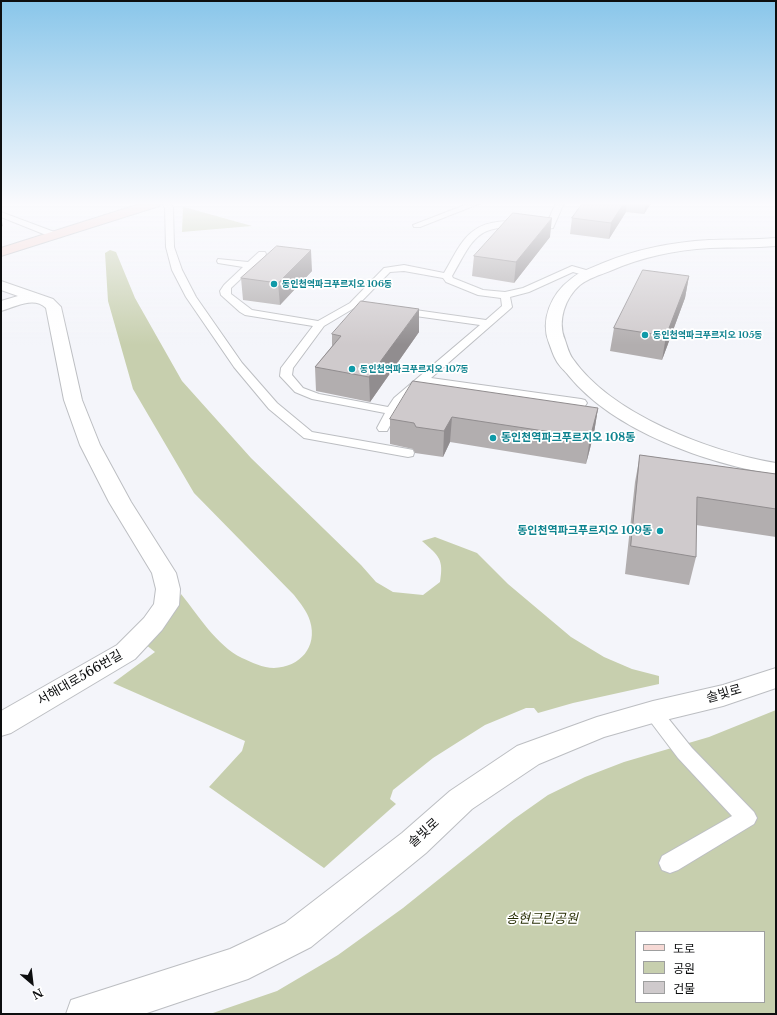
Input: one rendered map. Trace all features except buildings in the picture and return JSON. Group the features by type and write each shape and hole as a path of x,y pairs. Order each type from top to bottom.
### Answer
{"street":[{"path":"660,250 635,256 590,274 573,284 563,296 556,310 553,325 556,344 566,364 584,395 672,438 757,468 776,469"},
{"path":"1,285 33,297"},
{"path":"1,306 33,297"},
{"name":"서해대로566번길","path":"1,724 126,652 153,624 166,605 168,589 164,573 120,502 90,445 73,400 53,307 48,302 33,297"},
{"path":"776,454 773,458 773,464 776,469"},
{"name":"솔빛로","path":"84,1014 235,966 298,935 414,843 461,800 528,755 597,728 653,712 723,695 776,678"}],"lane":[{"path":"171,250 190,297 238,365 273,406 308,435 408,453"},
{"path":"447,276 464,250"},
{"path":"262,254 227,287 225,291 226,295 243,310 258,316 320,324"},
{"path":"221,261 251,265"},
{"path":"392,411 316,398 299,390 286,376 287,368 320,324 354,305 384,272 392,269 404,268 447,276 449,280 454,283 482,293 505,295 526,290 572,269 590,274"},
{"path":"382,428 398,400 507,307 505,295"},
{"path":"354,305 368,307"},
{"path":"391,310 489,323"},
{"path":"421,380 584,395"},
{"path":"653,712 685,753 747,818 670,863"}],"green space":[{"path":"109,250 116,252 135,298 182,381 251,458 361,565 376,582 393,592 423,595 440,582 441,563 439,558 433,550 422,541 435,537 477,553 508,584 571,637 604,657 632,669 659,676 659,684 573,703 538,713 534,708 526,708 485,725 433,758 393,790 390,799 396,804 324,868 209,787 242,751 245,741 113,683 155,652 145,644 175,611 181,594 208,629 224,646 242,658 261,666 270,668 283,667 299,660 309,647 312,630 307,614 294,595 194,493 133,389 108,301 105,253"},
{"name":"송현근린공원","path":"776,710 776,1014 210,1014 277,991 338,955 403,908 514,819 548,795 585,777 624,762 709,737"}],"place":[{"name":"동인천역파크푸르지오 106동","path":"274,284"},
{"name":"동인천역파크푸르지오 105동","path":"645,335"},
{"name":"동인천역파크푸르지오 107동","path":"352,369"},
{"name":"동인천역파크푸르지오 108동","path":"493,438"},
{"name":"동인천역파크푸르지오 109동","path":"660,531"}]}
